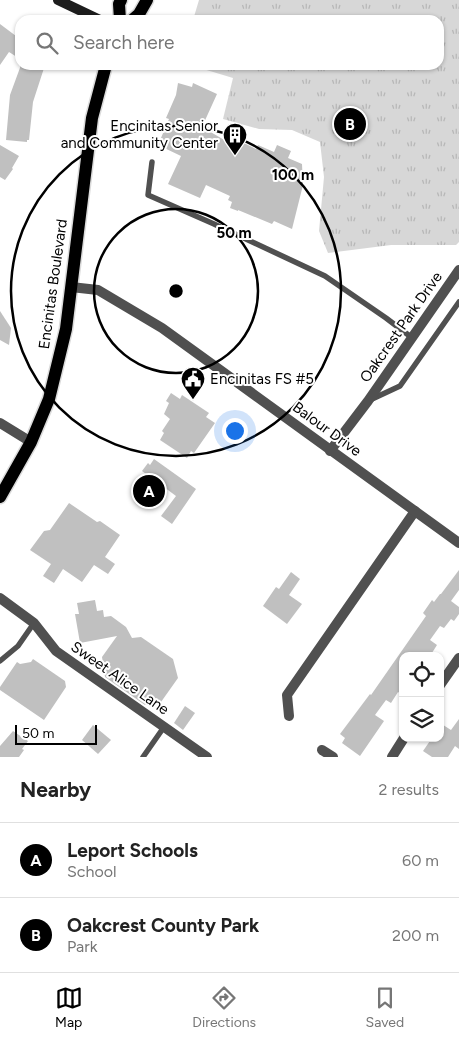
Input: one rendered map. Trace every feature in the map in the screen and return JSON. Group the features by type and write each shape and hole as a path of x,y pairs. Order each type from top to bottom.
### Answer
{"main road":[{"path":"58,0 90,15"},
{"path":"120,15 119,4 121,0"},
{"path":"138,15 147,0"},
{"name":"Encinitas Boulevard","path":"0,497 31,442 49,399 66,329 92,118 105,70"}],"street":[{"name":"Oakcrest Park Drive","path":"330,451 368,401 459,270"},
{"name":"Balour Drive","path":"72,287 98,290 162,328 459,543"},
{"path":"0,423 31,442"},
{"path":"289,716 287,695 416,511"},
{"name":"Sweet Alice Lane","path":"0,598 34,623 56,651 207,757"},
{"path":"444,679 459,658"},
{"path":"392,757 401,742"},
{"path":"322,750 333,757"}],"lane":[{"path":"152,162 148,196 214,224 325,276 386,318 411,338"},
{"name":"Oakcrest Park Drive","path":"368,401 400,386 459,302"},
{"path":"0,661 18,646 34,623"},
{"path":"142,757 164,727"}],"green space":[{"path":"199,0 459,0 459,242 456,245 391,245 328,253 319,231 324,177 320,142 292,130 259,129 223,119 233,78 207,70 444,70 444,15 194,15"}],"building":[{"path":"0,24 15,35 15,56 9,52 0,65"},
{"path":"19,70 43,70 33,102 29,140 27,142 6,140 10,95"},
{"name":"Encinitas Senior and Community Center","path":"178,83 192,87 193,83 217,94 202,127 226,141 230,136 256,149 258,145 274,152 277,145 291,151 288,158 302,164 303,185 292,229 274,221 272,224 230,208 232,202 228,200 230,196 206,185 200,198 168,184 181,156 158,145 169,119 166,118 176,95"},
{"path":"0,145 19,156 5,180 0,177"},
{"path":"0,311 11,328 9,345 0,340"},
{"path":"171,393 180,399 182,395 209,413 206,417 215,423 194,453 191,451 187,458 160,440 164,433 162,431 170,419 164,414 169,403 166,401"},
{"path":"154,459 196,489 172,524 161,516 176,496 160,484 157,488 147,481 150,477 142,471"},
{"path":"69,503 120,535 105,557 115,564 108,574 94,565 82,582 63,569 54,583 43,576 51,564 30,550 44,531 50,530"},
{"path":"459,570 459,590 451,601 459,607 459,614 454,621 451,619 444,628 440,626 430,640 437,645 433,652 401,652 426,616 423,613 432,600 434,602"},
{"path":"291,572 300,579 289,595 302,604 287,624 263,606 276,587 279,589"},
{"path":"95,600 97,611 103,610 104,617 111,616 126,627 132,638 141,637 173,659 178,678 161,702 145,705 105,677 102,657 117,636 80,643 75,614 79,614 77,603"},
{"path":"399,655 399,693 391,703 386,700 375,715 384,721 360,756 342,743 345,738 340,734 371,695"},
{"path":"33,659 65,681 66,687 44,720 0,690 0,687 17,662 20,664 31,662"},
{"path":"185,706 195,713 183,730 174,723"},
{"path":"459,719 459,749 455,746 448,757 432,757 423,751 429,742 444,742 444,726 451,730"},
{"path":"93,725 111,740 98,754 82,740"},
{"path":"13,731 28,741 22,749 24,750 19,757 0,757 0,746"}],"place":[{"name":"Oakcrest County Park","path":"350,124"},
{"name":"Encinitas Senior and Community Center","path":"235,156"},
{"name":"Encinitas FS #5","path":"193,400"},
{"name":"Leport Schools","path":"149,491"}]}
